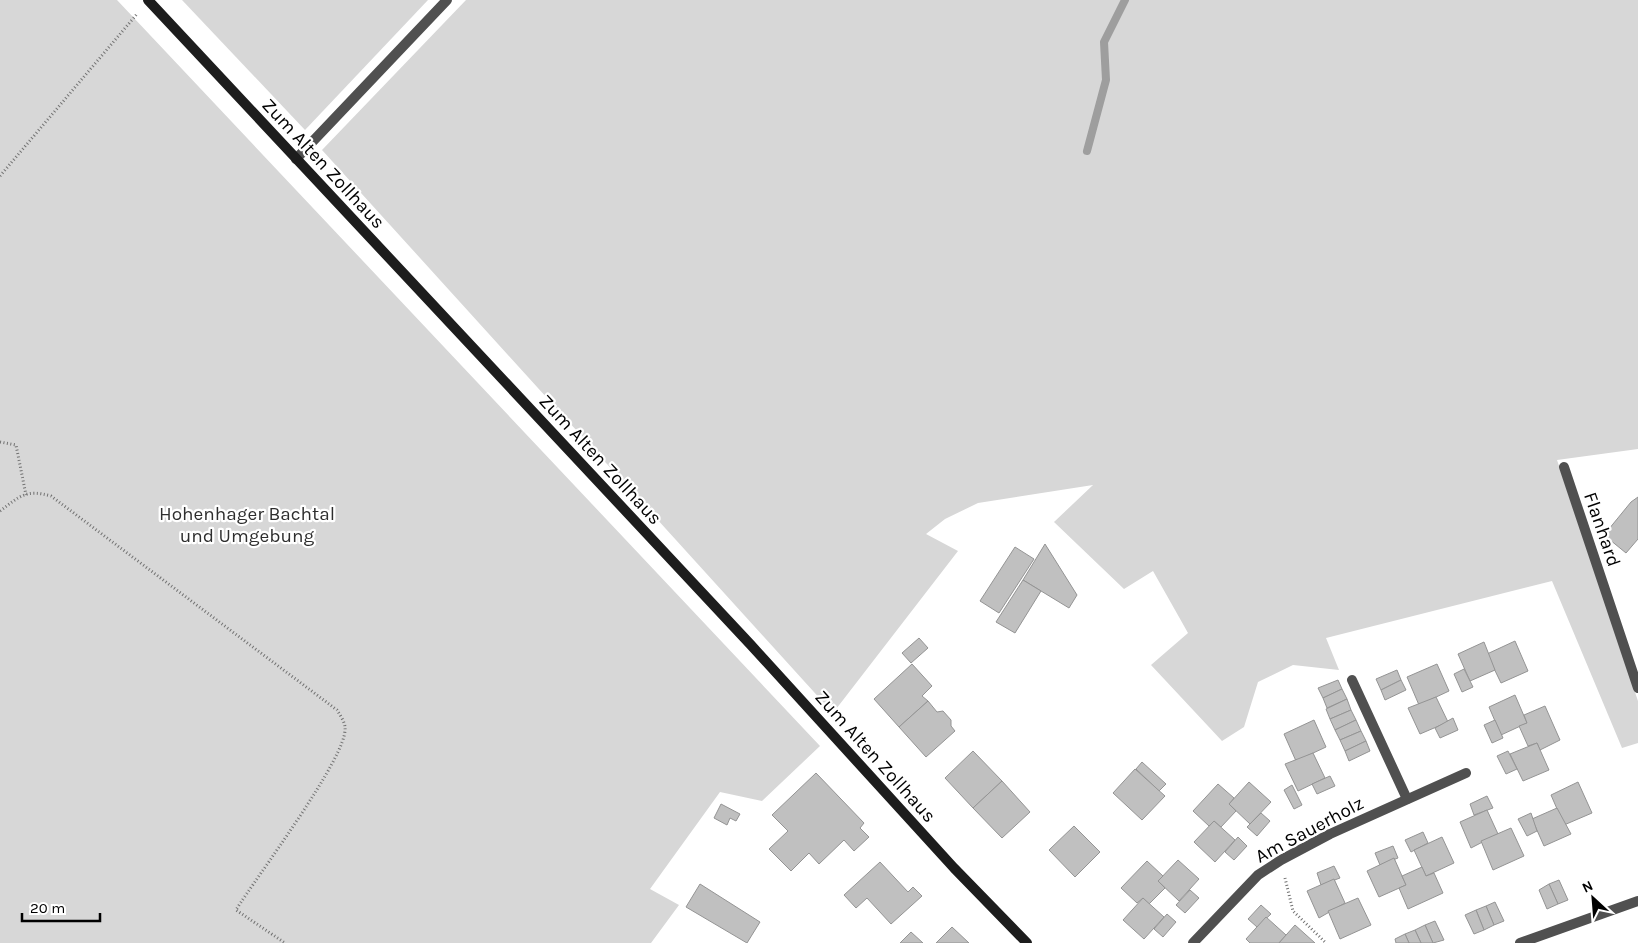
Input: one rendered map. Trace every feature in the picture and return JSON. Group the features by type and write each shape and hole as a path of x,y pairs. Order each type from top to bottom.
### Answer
{"main road":[{"name":"Zum Alten Zollhaus","path":"148,0 750,644 954,868 1027,943"}],"street":[{"path":"296,159 447,0"},
{"name":"Flanhard","path":"1564,467 1638,688"},
{"path":"1352,680 1407,799"},
{"name":"Am Sauerholz","path":"1193,943 1258,875 1281,860 1330,834 1466,773"},
{"path":"1520,943 1638,901"}],"path":[{"path":"0,176 148,0"},
{"path":"0,442 16,445 26,495"},
{"path":"0,512 34,491 52,496 79,514 337,710 345,727 338,752 288,835 236,910 285,943"},
{"path":"1281,860 1293,911 1326,943"}],"green space":[{"name":"Hohenhager Bachtal und Umgebung","path":"0,0 117,0 820,746 762,801 720,792 650,889 679,905 651,943 0,943"},
{"path":"182,0 428,0 305,130"},
{"path":"466,0 1638,0 1638,449 1557,460 1638,701 1638,743 1622,748 1552,581 1326,638 1339,670 1293,665 1258,682 1244,727 1222,741 1151,665 1188,633 1153,571 1124,589 1054,522 1093,485 978,503 945,519 926,534 958,551 833,713 322,150"}],"building":[{"path":"1638,497 1638,539 1626,553 1604,535 1631,502"},
{"path":"1045,544 1077,595 1069,608 1023,580"},
{"path":"1015,547 1034,559 999,613 980,601"},
{"path":"1023,580 1041,591 1015,633 996,622"},
{"path":"919,638 928,648 911,663 902,653"},
{"path":"1515,641 1528,671 1501,683 1487,654"},
{"path":"1484,642 1495,670 1470,681 1458,654"},
{"path":"912,664 932,686 922,696 928,701 899,727 874,699"},
{"path":"1437,664 1449,691 1419,705 1407,677"},
{"path":"1464,669 1473,687 1462,692 1454,674"},
{"path":"1397,670 1401,680 1381,690 1376,679"},
{"path":"1338,680 1342,689 1323,698 1318,688"},
{"path":"1401,680 1406,690 1385,700 1381,690"},
{"path":"1342,689 1347,699 1327,708 1323,698"},
{"path":"1515,695 1527,723 1501,735 1489,707"},
{"path":"1436,697 1448,722 1420,734 1408,708"},
{"path":"1347,699 1351,710 1330,719 1326,709"},
{"path":"928,701 937,712 943,711 951,720 951,726 955,731 926,757 899,727"},
{"path":"1545,706 1560,740 1540,750 1537,743 1528,746 1519,726 1527,723 1524,715"},
{"path":"1351,710 1356,720 1335,730 1330,719"},
{"path":"1453,718 1458,730 1440,738 1435,728"},
{"path":"1314,720 1326,747 1296,761 1284,734"},
{"path":"1356,720 1361,731 1340,740 1335,730"},
{"path":"1495,720 1503,738 1492,743 1484,725"},
{"path":"1361,731 1366,741 1345,751 1340,740"},
{"path":"1366,741 1370,751 1349,761 1345,751"},
{"path":"1537,743 1549,770 1523,781 1510,754"},
{"path":"973,751 1002,781 973,808 945,778"},
{"path":"1508,751 1517,769 1506,774 1497,756"},
{"path":"1313,753 1325,778 1298,791 1285,764"},
{"path":"1142,762 1166,784 1159,791 1136,769"},
{"path":"1135,769 1165,796 1142,820 1113,793"},
{"path":"816,773 864,823 860,828 869,837 854,851 844,840 819,864 809,853 791,871 769,849 788,831 772,815"},
{"path":"1330,776 1335,786 1317,794 1312,784"},
{"path":"1002,781 1030,812 1002,838 973,808"},
{"path":"1249,782 1271,802 1250,824 1229,804"},
{"path":"1578,782 1592,813 1564,825 1551,795"},
{"path":"1218,784 1234,798 1229,804 1236,811 1221,827 1214,821 1209,826 1193,811"},
{"path":"1292,785 1302,805 1294,809 1284,790"},
{"path":"1487,796 1493,808 1474,815 1470,804"},
{"path":"721,804 740,814 736,821 730,818 727,825 714,818"},
{"path":"1557,808 1571,834 1544,846 1532,819"},
{"path":"1487,810 1498,834 1471,848 1460,822"},
{"path":"1261,813 1270,821 1257,836 1247,827"},
{"path":"1531,813 1537,831 1527,836 1518,819"},
{"path":"1214,821 1235,840 1215,862 1194,842"},
{"path":"1074,826 1100,852 1075,877 1049,850"},
{"path":"1511,828 1524,856 1493,870 1481,841"},
{"path":"1423,832 1428,843 1411,852 1405,840"},
{"path":"1238,837 1247,846 1234,860 1225,852"},
{"path":"1442,837 1454,863 1426,876 1414,850"},
{"path":"1393,846 1398,858 1380,865 1375,853"},
{"path":"1394,858 1406,885 1379,897 1367,871"},
{"path":"1178,860 1199,879 1179,901 1158,881"},
{"path":"1147,861 1163,876 1158,881 1165,888 1149,904 1143,898 1137,903 1121,888"},
{"path":"880,862 908,892 913,887 922,896 891,924 867,898 856,908 844,895"},
{"path":"1334,866 1340,878 1321,885 1317,873"},
{"path":"1422,867 1426,876 1434,873 1443,893 1408,909 1399,888 1406,885 1402,876"},
{"path":"1334,879 1345,903 1319,918 1307,891"},
{"path":"1559,880 1568,900 1558,904 1549,884"},
{"path":"700,884 760,922 747,943 686,907"},
{"path":"1549,884 1558,904 1547,909 1539,890"},
{"path":"1190,890 1199,898 1185,913 1176,905"},
{"path":"1143,898 1164,917 1144,939 1123,920"},
{"path":"1358,898 1371,925 1340,939 1328,911"},
{"path":"1495,902 1504,921 1494,925 1486,906"},
{"path":"1261,905 1271,914 1257,927 1248,919"},
{"path":"1486,906 1494,925 1484,930 1476,910"},
{"path":"1476,910 1484,930 1474,934 1465,915"},
{"path":"1167,914 1176,922 1163,937 1154,929"},
{"path":"1266,917 1286,935 1279,943 1250,943 1246,939"},
{"path":"1435,921 1444,940 1433,943 1425,925"},
{"path":"1295,925 1315,943 1279,943"},
{"path":"1425,925 1433,943 1421,943 1415,930"},
{"path":"952,927 969,943 936,943"},
{"path":"1415,930 1421,943 1409,943 1405,934"},
{"path":"911,932 923,943 900,943"},
{"path":"1405,934 1409,943 1396,943 1395,939"}],"waterway":[{"path":"1087,151 1106,80 1104,42 1125,0"}]}
